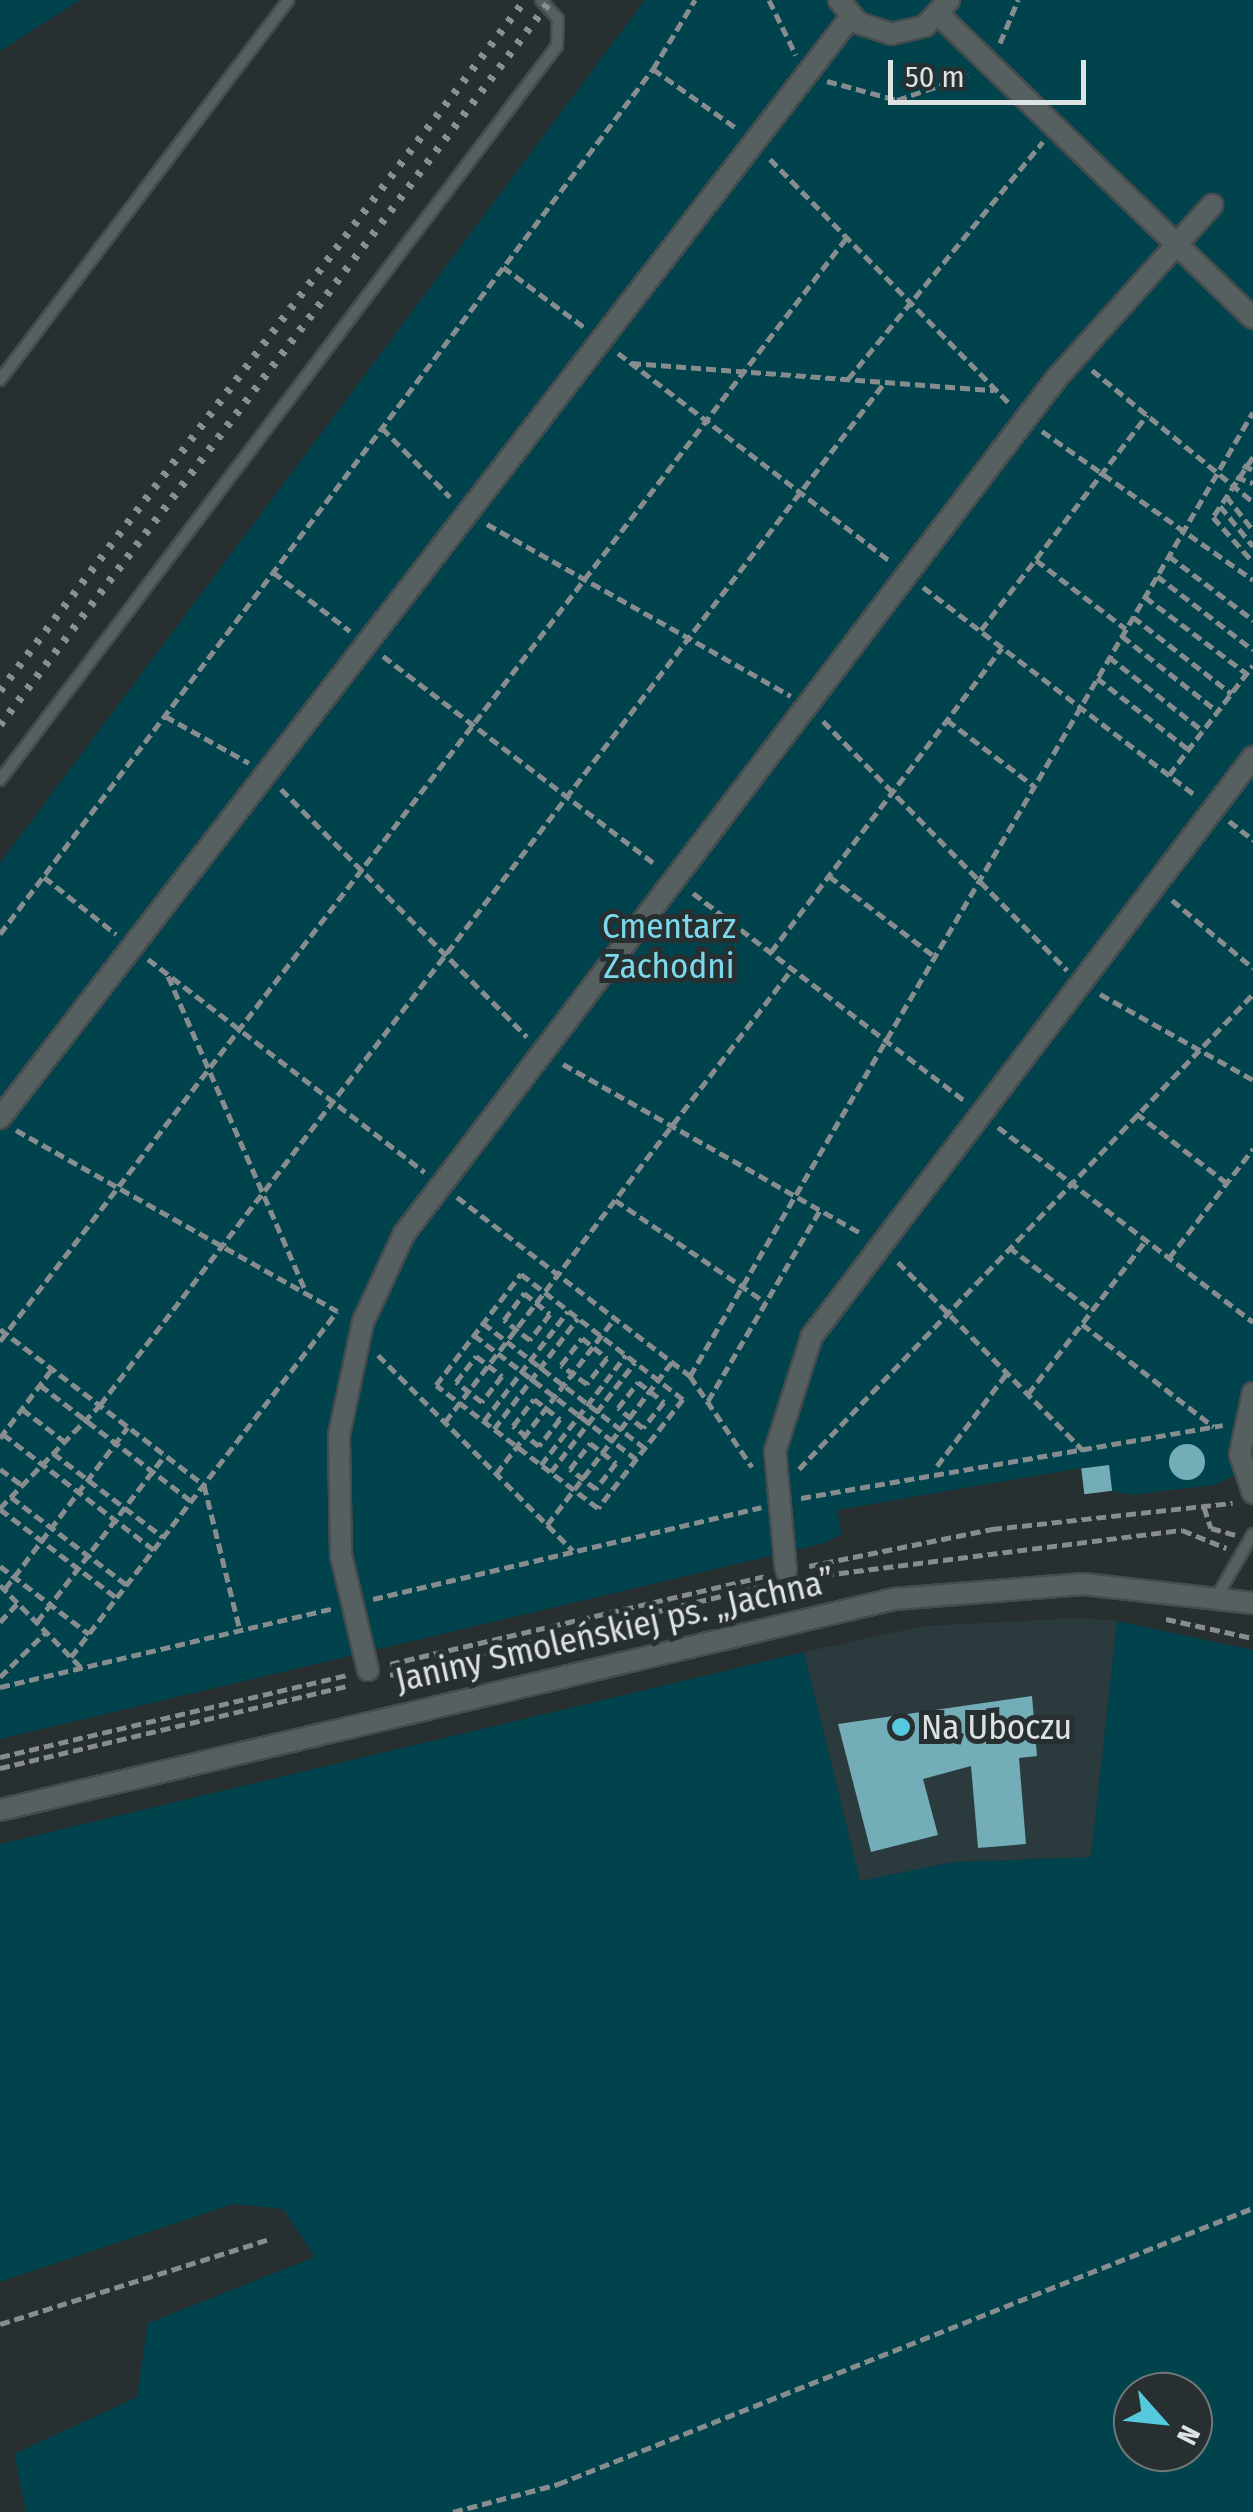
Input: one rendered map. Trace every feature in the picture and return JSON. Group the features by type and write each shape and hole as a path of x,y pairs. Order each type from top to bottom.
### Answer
{"street":[{"path":"0,1120 808,67 845,9 891,34 944,8 985,61 1253,318"},
{"path":"368,1677 351,1604 336,1480 359,1335 372,1300 415,1217 1074,356 1212,204"},
{"path":"786,1571 774,1500 794,1372 880,1244 1253,757"},
{"path":"1253,1392 1244,1418 1241,1466 1253,1493"},
{"name":"Janiny Smoleńskiej ps. „Jachna”","path":"0,1810 894,1599 1051,1584 1217,1596 1253,1603"}],"lane":[{"path":"0,380 288,0"},
{"path":"0,780 556,46 558,19 542,0"},
{"path":"1217,1596 1238,1551 1250,1536"}],"path":[{"path":"0,934 653,69 696,0"},
{"path":"769,0 808,67 854,94 897,100 950,87 985,61 1018,0"},
{"path":"653,69 750,138 1025,419 1253,580"},
{"path":"848,379 1054,128"},
{"path":"0,1341 3,1331 118,1188 846,237"},
{"path":"504,267 1252,838"},
{"path":"1074,356 1253,502"},
{"path":"631,363 996,390"},
{"path":"117,1598 0,1508 100,1405 885,382"},
{"path":"690,1376 1253,412"},
{"path":"980,631 1147,415"},
{"path":"382,428 464,511 807,705 1080,983 1253,1080"},
{"path":"1244,574 1253,562 1213,517 1243,465 1253,457"},
{"path":"1243,465 1253,470"},
{"path":"1236,476 1253,484"},
{"path":"1226,496 1253,530"},
{"path":"1220,506 1253,546"},
{"path":"1169,556 1253,620"},
{"path":"1036,560 1126,628"},
{"path":"274,572 1253,1322"},
{"path":"1157,576 1253,650"},
{"path":"1145,597 1247,674"},
{"path":"1132,618 1232,694"},
{"path":"1122,636 1218,712"},
{"path":"770,952 1002,648"},
{"path":"1110,657 1203,731"},
{"path":"1169,775 1253,665"},
{"path":"1098,678 1188,750"},
{"path":"164,716 264,772 541,1051 880,1244 1084,1450"},
{"path":"947,720 1034,786"},
{"path":"829,876 934,956"},
{"path":"1154,886 1253,968"},
{"path":"445,1422 792,969"},
{"path":"166,974 307,1295"},
{"path":"774,1500 1070,1182 1253,994"},
{"path":"1136,1113 1227,1183"},
{"path":"0,1120 337,1311"},
{"path":"1169,1258 1253,1149"},
{"path":"615,1200 766,1302"},
{"path":"708,1402 820,1210"},
{"path":"1028,1394 1146,1240"},
{"path":"1009,1247 1092,1311"},
{"path":"521,1274 568,1311 682,1399 598,1508 436,1384 521,1274"},
{"path":"524,1294 550,1314 530,1340 516,1329 504,1320 524,1294"},
{"path":"71,1657 337,1311 372,1300"},
{"path":"484,1421 568,1311"},
{"path":"494,1429 578,1318"},
{"path":"496,1474 615,1318"},
{"path":"482,1324 644,1448"},
{"path":"1082,1324 1214,1428"},
{"path":"3,1331 204,1485 240,1630"},
{"path":"359,1335 573,1552"},
{"path":"474,1335 636,1459"},
{"path":"582,1338 608,1358 587,1384 572,1374 561,1365 582,1338"},
{"path":"541,1465 626,1355"},
{"path":"476,1356 502,1376 482,1402 468,1392 456,1382 476,1356"},
{"path":"550,1472 635,1362"},
{"path":"547,1525 672,1362"},
{"path":"52,1368 2,1436 154,1550"},
{"path":"936,1468 1007,1372"},
{"path":"638,1382 664,1402 643,1428 630,1418 618,1408 638,1382"},
{"path":"40,1385 191,1501"},
{"path":"534,1399 560,1419 539,1446 526,1435 514,1426 534,1399"},
{"path":"22,1409 64,1442"},
{"path":"0,1687 573,1552 774,1500 936,1468 1084,1450 1214,1428 1244,1418"},
{"path":"80,1668 2,1587 128,1427"},
{"path":"590,1443 616,1463 596,1489 582,1479 570,1469 590,1443"},
{"path":"53,1453 163,1537"},
{"path":"37,1622 165,1455"},
{"path":"0,1469 22,1485"},
{"path":"0,1768 786,1571 979,1532 1204,1507 1253,1493"},
{"path":"11,1497 126,1585"},
{"path":"1204,1507 1211,1528 1250,1536"},
{"path":"0,1756 898,1560 1182,1530 1238,1551"},
{"path":"0,1566 89,1634"},
{"path":"0,1622 18,1603"},
{"path":"1146,1614 1253,1638"},
{"path":"0,1677 46,1632"},
{"path":"454,2512 558,2484 1253,2208"},
{"path":"0,2324 269,2239"}],"shaded area":[{"path":"1079,1618 1117,1621 1091,1857 953,1862 860,1882 804,1652 924,1626"}],"green space":[{"path":"0,0 80,0 0,51"},
{"name":"Cmentarz Zachodni","path":"645,0 1253,0 1253,1467 1214,1485 1131,1495 1112,1491 1109,1465 837,1510 842,1534 825,1543 0,1739 0,863"},
{"path":"1117,1621 1253,1650 1253,2512 26,2512 14,2454 137,2397 148,2323 315,2257 283,2209 233,2204 0,2282 0,1844 804,1652 860,1881 953,1862 1091,1857"}],"building":[{"path":"1187,1444 1199,1450 1205,1462 1199,1474 1187,1480 1175,1474 1169,1462 1175,1450"},
{"path":"1109,1465 1112,1491 1084,1494 1081,1468"},
{"path":"1032,1696 1037,1756 1019,1758 1026,1844 978,1848 971,1766 923,1779 938,1835 871,1852 838,1724"}],"railway":[{"path":"0,691 525,0"},
{"path":"0,725 551,0"}],"place":[{"name":"Na Uboczu","path":"901,1727"}]}
